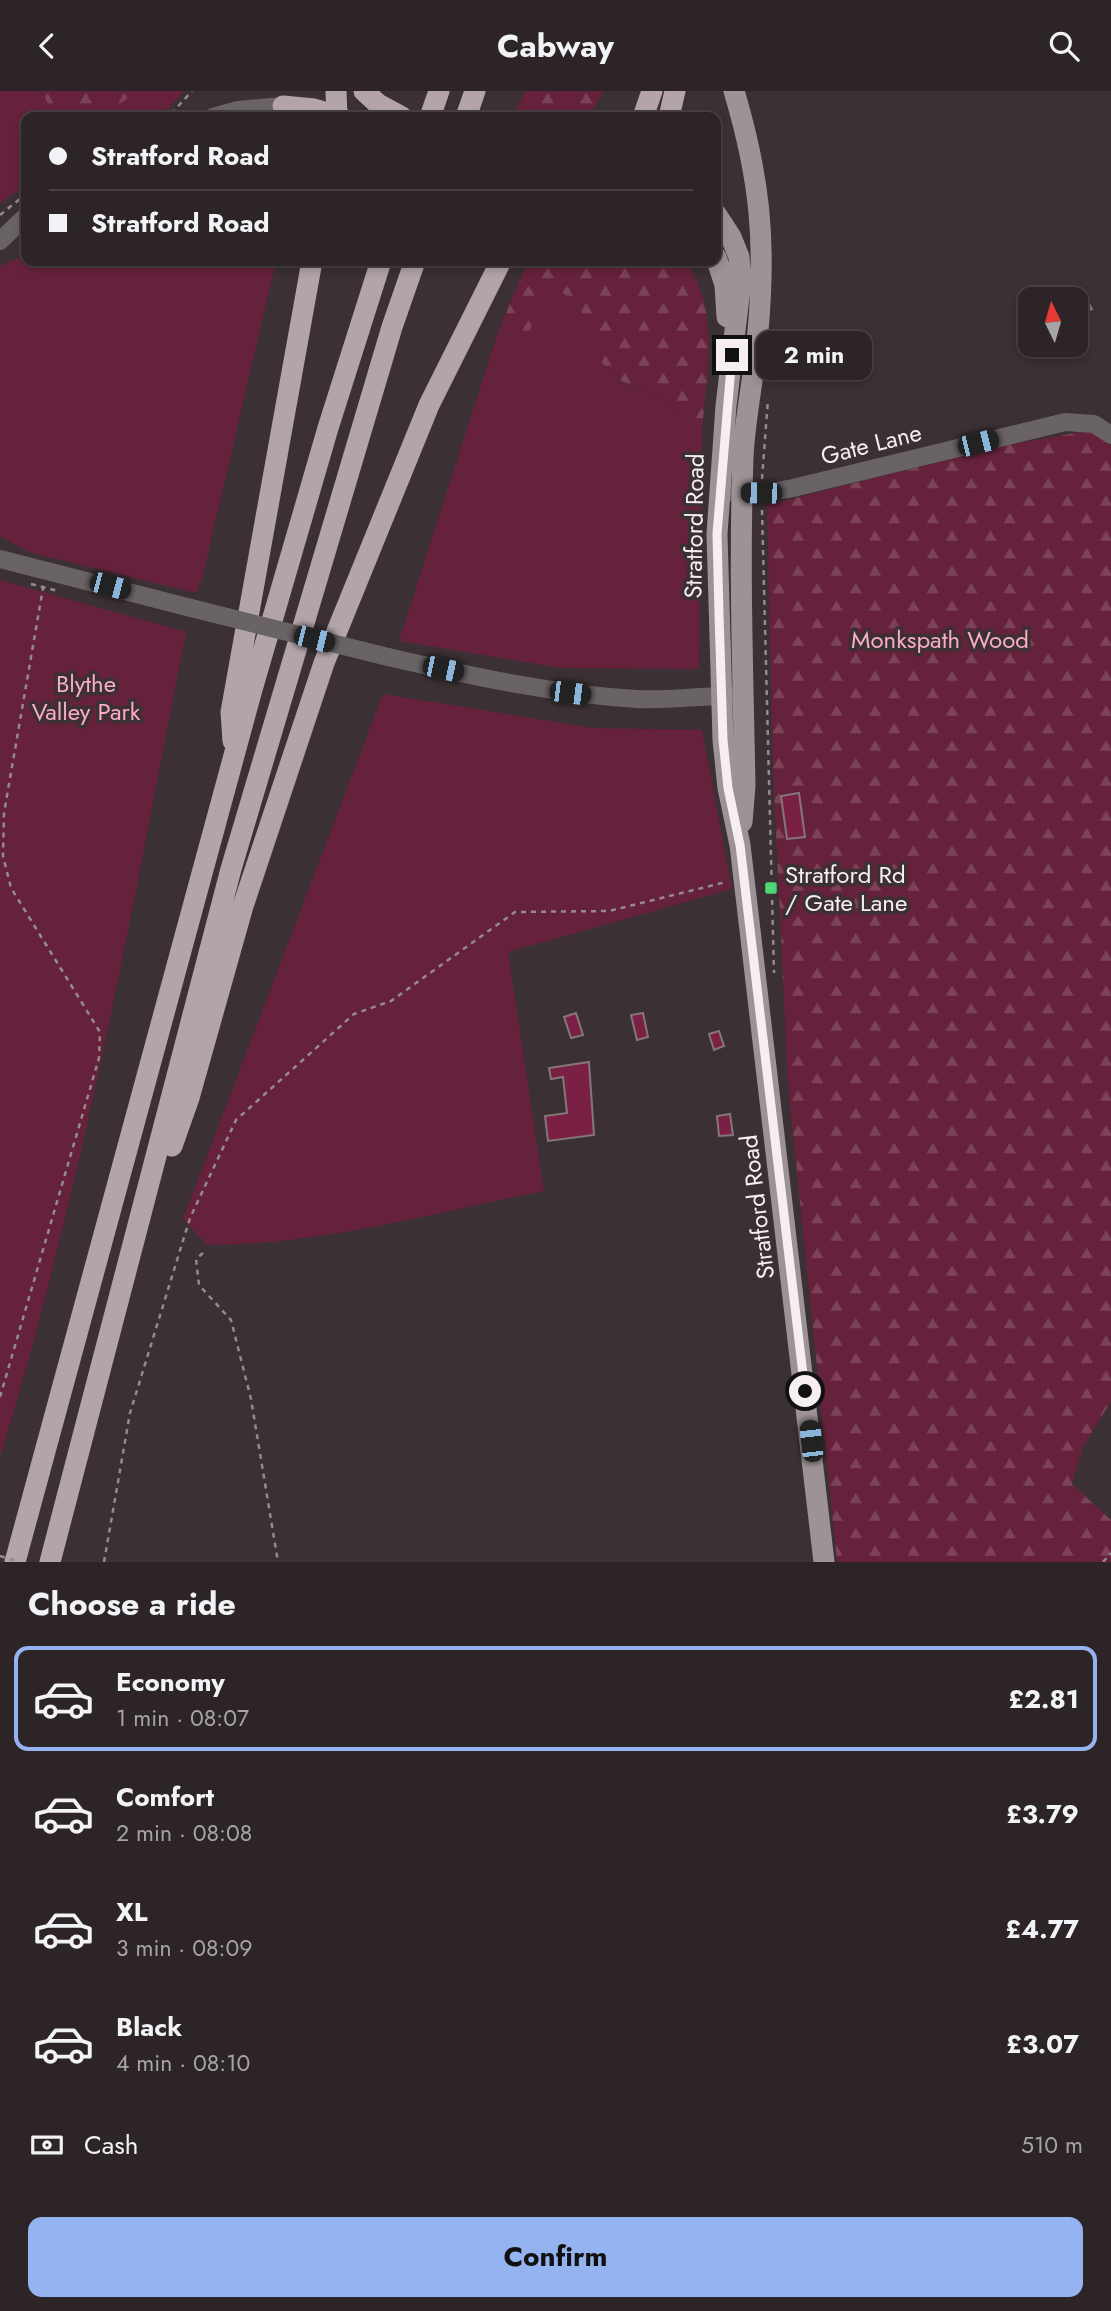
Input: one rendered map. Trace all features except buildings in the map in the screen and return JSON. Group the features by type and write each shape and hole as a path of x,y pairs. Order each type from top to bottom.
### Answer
{"highway":[{"path":"336,91 338,112"},
{"path":"364,91 378,104 393,112"},
{"path":"432,112 439,91"},
{"path":"468,112 475,91"},
{"path":"645,112 652,91"},
{"path":"670,112 675,91"},
{"path":"17,1562 234,757 328,428 379,266"},
{"path":"50,1562 231,869 388,340 413,266"},
{"path":"124,1283 189,1098 243,906 324,663 429,405 498,266"},
{"path":"234,757 230,712 254,573 291,389 309,267"}],"main road":[{"name":"Stratford Road","path":"734,91 759,191 762,247 758,332 744,453 752,493 740,556 728,788 740,845 824,1562"},
{"name":"Stratford Road","path":"721,223 735,247 741,280 726,406 718,574 734,696"},
{"path":"719,266 725,285 726,406"}],"street":[{"path":"231,112 292,111"},
{"path":"0,241 21,221"},
{"name":"Gate Lane","path":"720,492 752,493 1065,422 1094,424 1111,435"},
{"path":"0,559 388,657 524,687 642,699 734,696"}],"path":[{"path":"173,112 192,91"},
{"path":"0,215 21,198"},
{"path":"752,493 767,739"},
{"path":"0,1397 99,1058 100,1031 11,888 3,856 4,813 43,588"},
{"path":"104,1562 130,1413 190,1218 236,1120 354,1014 391,1001 515,912 609,911 743,878"},
{"path":"203,1253 196,1258 199,1285 231,1319 251,1399 278,1562"},
{"path":"1103,1562 1111,1553"},
{"path":"0,1556 17,1562"}],"green space":[{"path":"0,91 184,91 169,108 161,112 21,112 21,188 0,203"},
{"path":"42,91 134,91 134,94 107,112 52,112"},
{"path":"525,91 603,91 592,112 515,112"},
{"path":"21,256 21,266 275,266 203,575 196,593 28,552 0,536 0,266"},
{"path":"529,266 687,266 696,279 703,299 709,342 702,429 654,395 614,376 600,359 586,318 564,293 550,285 525,341 498,332 524,270"},
{"path":"550,284 570,298 586,318 593,332 600,359 614,376 662,400 702,429 699,669 561,668 399,641 498,332 525,341"},
{"name":"Monkspath Wood","path":"1092,430 1111,446 1111,1401 1083,1447 1072,1484 1111,1520 1111,1562 837,1562 788,1085 773,769 767,505 1007,445"},
{"name":"Blythe Valley Park","path":"0,580 186,632 125,944 81,1150 30,1355 0,1457"},
{"path":"383,694 593,728 702,730 732,889 508,952 544,1191 334,1234 249,1244 207,1245 183,1219"}],"place":[{"name":"Stratford Rd / Gate Lane","path":"771,888"}],"route":[{"path":"732,355 723,430 717,534 723,740 728,788 740,845 805,1391"}]}
